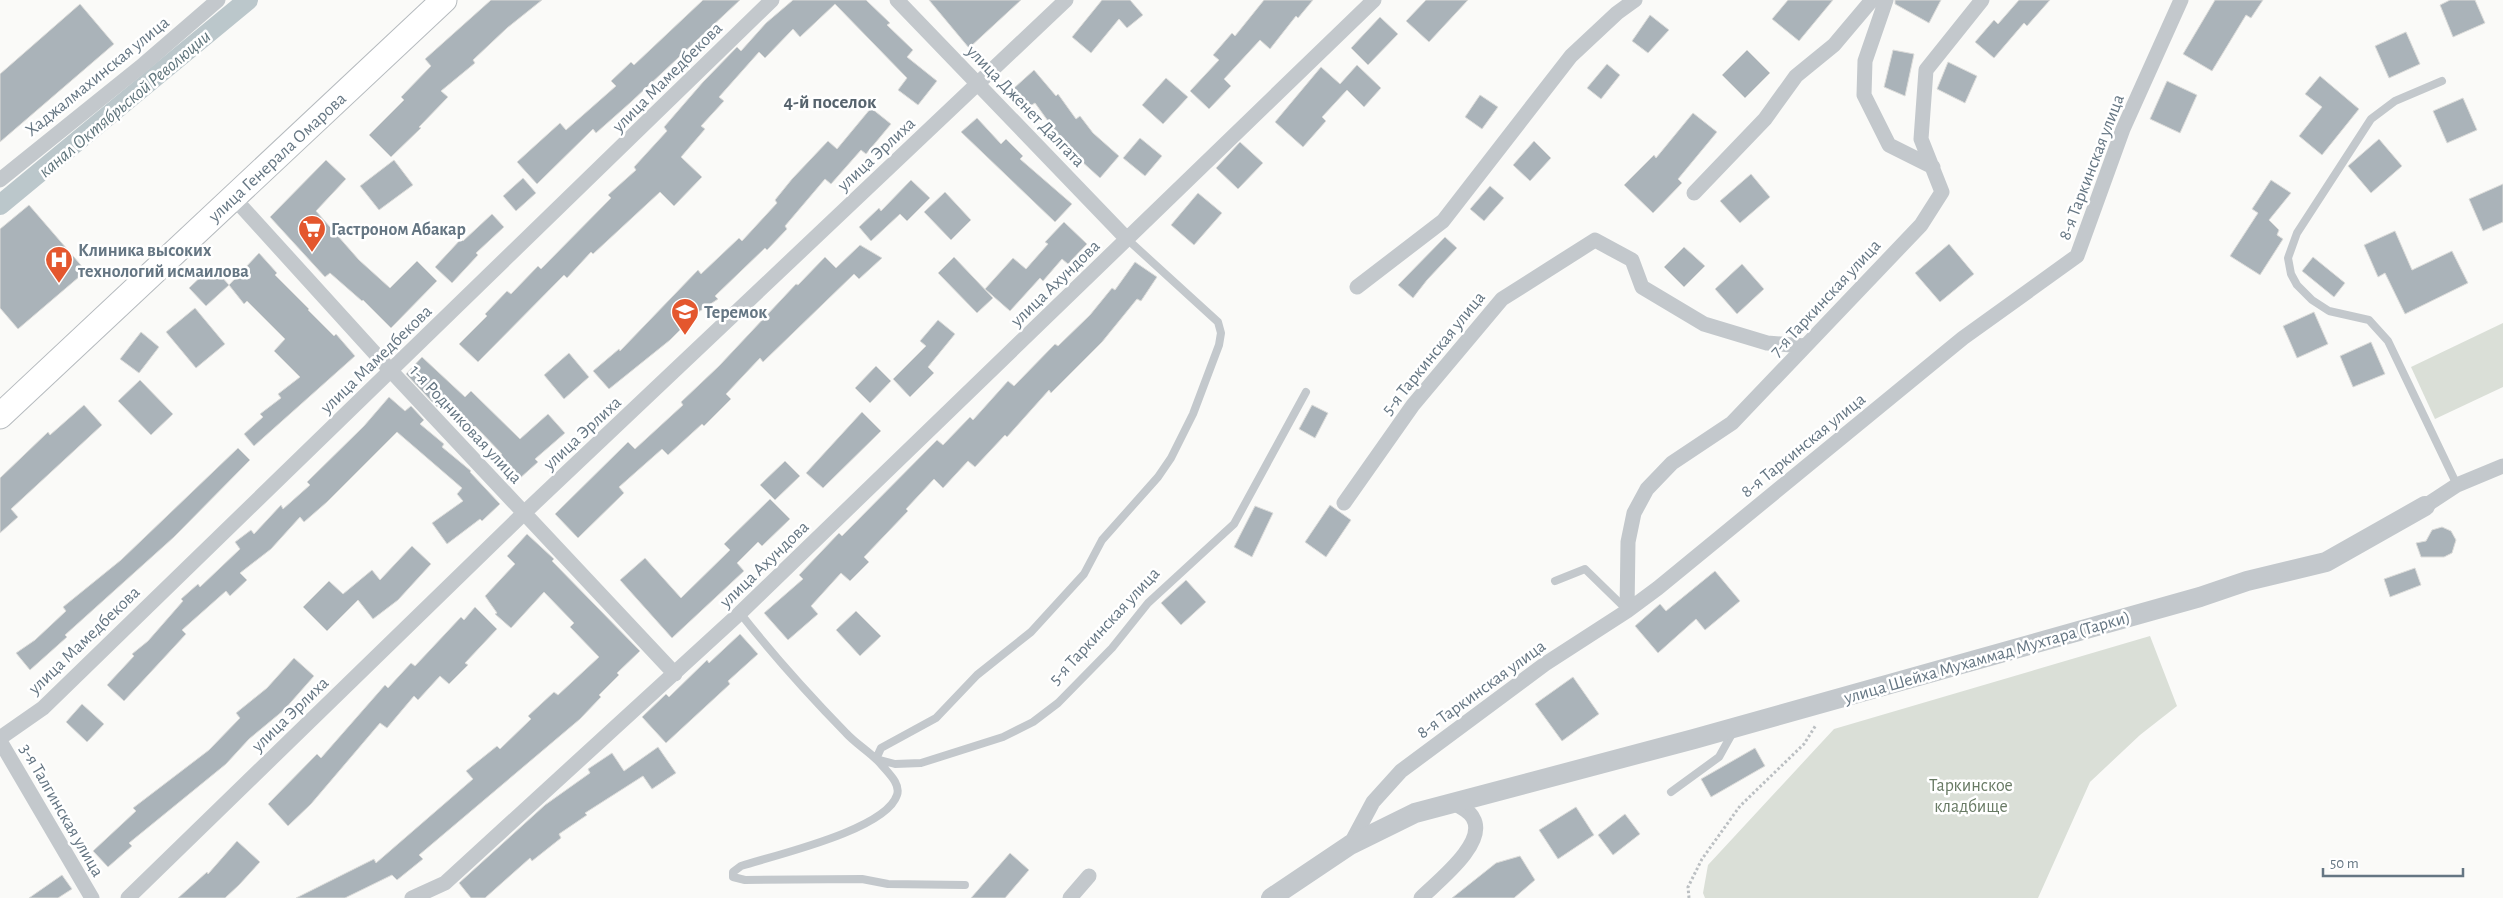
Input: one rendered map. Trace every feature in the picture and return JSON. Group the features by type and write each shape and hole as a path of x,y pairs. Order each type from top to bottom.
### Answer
{"main road":[{"name":"улица Генерала Омарова","path":"0,412 233,197 439,0"},
{"name":"улица Генерала Омарова","path":"0,416 444,0"}],"street":[{"name":"Хаджалмахинская улица","path":"0,180 144,64 218,0"},
{"name":"улица Мамедбекова","path":"0,740 43,708 275,480 391,371 772,0"},
{"name":"улица Дженет Далгата","path":"897,0 1127,239"},
{"name":"улица Эрлиха","path":"128,898 524,513 1066,0"},
{"name":"улица Ахундова","path":"412,898 446,883 675,674 1374,0"},
{"path":"1357,287 1443,221 1571,56 1617,13 1635,0"},
{"path":"1694,193 1765,119 1796,76 1834,45 1872,0"},
{"path":"1886,0 1865,61 1864,96 1889,146 1933,167"},
{"path":"1933,167 1921,139 1926,70 1982,0"},
{"name":"8-я Таркинская улица","path":"1350,845 1373,802 1401,771 1545,664 1627,611 1963,338 2077,256 2123,129 2182,0"},
{"name":"7-я Таркинская улица","path":"1627,611 1628,542 1634,513 1647,489 1672,463 1732,423 1921,225 1942,192 1933,167"},
{"name":"1-я Родниковая улица","path":"233,197 391,371 675,674"},
{"name":"5-я Таркинская улица","path":"1344,503 1413,405 1502,299 1595,240 1632,260 1642,287 1704,324 1767,343 1805,346"},
{"name":"улица Шейха Мухаммад Мухтара (Тарки)","path":"1271,898 1350,845 1415,813 1736,728 2190,600 2247,581 2326,562 2425,506 2457,485 2503,466"},
{"name":"3-я Талгинская улица","path":"0,740 92,898"},
{"path":"1421,898 1469,848 1477,832 1474,818 1467,810 1451,802"},
{"path":"1070,898 1089,876"}],"lane":[{"path":"2442,82 2395,101 2371,119 2297,233 2288,258 2290,274 2308,296 2329,311 2368,320 2388,341 2457,485"},
{"name":"улица Ахундова","path":"876,759 881,748 936,718 977,675 1031,632 1054,608 1084,574 1102,540 1158,476 1171,458 1193,414 1219,345 1221,333 1218,322 1127,239"},
{"name":"5-я Таркинская улица","path":"876,759 895,764 921,763 1003,737 1033,722 1058,703 1112,648 1148,603 1234,524 1306,392"},
{"path":"1555,581 1585,568 1627,611"},
{"name":"5-я Таркинская улица","path":"740,613 763,643 847,735 876,759 896,784 898,790 892,805 872,822 851,832 741,866 733,872 733,878 744,880 862,878 888,884 965,885"},
{"path":"1671,792 1718,757 1736,728"}],"path":[{"path":"1689,898 1688,887 1702,859 1740,806 1804,744 1829,701"}],"green space":[{"path":"2503,323 2503,387 2435,419 2411,367"},
{"name":"Таркинское кладбище","path":"2150,636 2177,706 2140,735 2090,782 2038,898 1705,898 1703,893 1708,865 1834,729"}],"building":[{"path":"491,0 542,0 507,28 473,60 475,63 441,91 448,97 419,127 421,128 391,157 369,135 404,100 401,97 431,66 425,59"},
{"path":"703,0 740,0 596,133 593,129 537,184 517,162 560,123 566,130 616,86 611,81 631,62 634,65"},
{"path":"793,0 866,0 890,23 887,25 913,50 907,57 937,81 918,105 898,90 907,78 835,4 800,37 793,29 765,58 759,52 719,97 724,101 701,126 705,129 681,157 702,177 674,206 660,192 593,254 591,252 567,278 564,275 478,362 459,344 487,316 485,314 507,291 511,294 538,266 541,269 611,198 608,195 636,170 634,167 667,131 664,127 703,82 737,47 741,51 766,23"},
{"path":"929,0 1021,0 969,48"},
{"path":"1102,0 1130,0 1143,15 1127,28 1119,19 1091,53 1072,37"},
{"path":"1264,0 1313,0 1298,18 1296,16 1270,49 1260,40 1224,79 1231,86 1209,109 1190,91 1219,60 1213,55 1232,33 1235,36"},
{"path":"1426,0 1468,0 1429,42 1406,21"},
{"path":"1788,0 1833,0 1799,41 1772,19"},
{"path":"1895,0 1941,0 1929,23 1895,4"},
{"path":"2019,0 2050,0 2027,26 2024,23 1994,58 1975,42 1994,20 1998,24"},
{"path":"2215,0 2263,0 2251,18 2246,15 2212,71 2183,54"},
{"path":"2450,0 2475,0 2485,23 2453,37 2440,5"},
{"path":"80,4 114,44 0,142 0,74"},
{"path":"1650,15 1669,30 1648,53 1632,41"},
{"path":"1380,17 1398,34 1368,65 1351,48"},
{"path":"2406,32 2420,64 2389,78 2375,46"},
{"path":"1747,50 1770,73 1745,98 1722,75"},
{"path":"1893,50 1914,54 1905,96 1884,87"},
{"path":"1948,62 1977,76 1965,103 1937,89"},
{"path":"1607,64 1620,75 1601,99 1587,88"},
{"path":"1357,65 1381,88 1364,107 1347,90 1322,117 1326,121 1303,147 1275,122 1321,67 1340,84"},
{"path":"1034,70 1056,96 1058,94 1076,119 1080,116 1093,133 1119,156 1100,178 1069,150 1035,103 1030,106 1014,88"},
{"path":"2320,76 2359,109 2322,155 2299,136 2322,107 2305,94"},
{"path":"1166,78 1188,97 1163,124 1142,105"},
{"path":"2167,81 2197,95 2180,133 2150,119"},
{"path":"1480,95 1498,107 1482,129 1465,117"},
{"path":"2463,98 2477,130 2447,143 2433,111"},
{"path":"871,108 891,124 866,154 861,150 831,184 825,179 785,226 787,229 767,250 765,248 715,296 718,299 697,313 670,340 609,389 593,371 619,349 620,351 698,270 701,274 739,238 742,241 777,203 775,200 792,179 828,141 837,149"},
{"path":"1693,113 1717,132 1678,179 1682,183 1653,213 1624,185 1654,155 1656,158"},
{"path":"977,118 1001,144 1006,139 1023,156 1020,159 1072,204 1055,222 961,132"},
{"path":"1140,138 1162,156 1145,176 1123,158"},
{"path":"2379,139 2402,166 2371,193 2348,166"},
{"path":"1534,141 1551,158 1530,181 1513,165"},
{"path":"1240,142 1263,163 1238,189 1216,168"},
{"path":"326,160 346,179 316,211 359,260 390,288 417,261 437,281 391,328 363,300 330,273 325,277 270,217"},
{"path":"394,160 413,185 379,210 360,186"},
{"path":"1751,174 1770,197 1740,223 1720,201"},
{"path":"523,178 536,193 516,211 503,196"},
{"path":"911,180 930,198 907,221 900,214 871,241 859,227 879,208 881,211"},
{"path":"2271,180 2291,193 2269,220 2279,230 2277,235 2283,239 2260,275 2230,256 2258,213 2252,209"},
{"path":"2503,184 2503,222 2483,231 2469,199"},
{"path":"1490,186 1504,198 1484,221 1470,209"},
{"path":"945,192 971,220 951,240 924,212"},
{"path":"1198,193 1222,213 1194,245 1171,225"},
{"path":"29,205 86,271 18,329 0,308 0,229"},
{"path":"492,214 504,227 476,253 478,255 452,283 435,267 461,239 463,241"},
{"path":"1064,222 1087,244 1068,264 1062,259 1043,281 1040,278 1010,311 985,289 1013,258 1026,269 1048,244 1045,242"},
{"path":"2395,231 2412,270 2452,251 2468,283 2405,314 2385,273 2378,277 2364,245"},
{"path":"1445,237 1457,248 1413,298 1398,285"},
{"path":"1949,244 1974,274 1940,302 1915,273"},
{"path":"860,245 882,258 859,279 854,274 763,362 760,358 726,394 731,399 704,426 702,424 668,455 662,449 619,487 624,493 578,538 555,514 628,442 635,449 683,405 681,402 719,366 796,284 798,285 825,257 836,268"},
{"path":"1684,247 1705,266 1684,287 1664,267"},
{"path":"259,253 277,273 275,275 334,336 336,334 355,356 254,446 244,434 263,417 260,414 281,398 278,394 300,377 274,351 285,339 247,301 244,304 229,285"},
{"path":"954,257 993,298 977,313 938,273"},
{"path":"2313,257 2345,283 2334,297 2302,271"},
{"path":"1135,262 1157,277 1141,301 1137,299 1102,342 1051,393 1049,390 1007,437 1005,435 975,467 968,461 943,488 934,479 906,509 908,511 864,557 869,562 850,581 841,573 811,606 818,614 788,640 764,613 803,579 799,575 839,533 842,536 937,440 943,445 970,417 973,420 1008,381 1014,386 1055,344 1058,346 1090,315 1112,288 1115,290"},
{"path":"1742,264 1764,289 1737,314 1715,289"},
{"path":"212,266 229,285 206,306 189,288"},
{"path":"195,308 225,344 196,368 166,332"},
{"path":"2314,312 2328,344 2297,358 2283,326"},
{"path":"938,320 955,334 928,367 934,373 910,397 893,379 926,346 920,341"},
{"path":"141,332 159,347 139,373 120,359"},
{"path":"2371,342 2385,374 2353,387 2340,356"},
{"path":"569,353 589,377 564,399 544,375"},
{"path":"422,357 465,397 471,391 520,439 548,414 565,433 535,459 538,462 519,479 499,456 502,454 475,426 472,429 444,400 437,407 406,374"},
{"path":"876,366 891,381 870,403 855,388"},
{"path":"140,380 173,414 151,435 118,401"},
{"path":"389,397 405,411 411,406 424,420 420,424 444,444 442,447 471,471 500,504 482,521 480,519 447,544 432,523 463,501 457,494 462,488 397,432 327,502 304,522 300,517 271,549 240,573 247,580 230,596 226,591 182,630 186,634 124,701 107,685 134,656 132,654 148,641 183,601 181,599 198,584 200,587 240,549 235,542 251,530 254,534 281,505 283,509 310,485 307,482 364,426"},
{"path":"84,405 102,425 11,509 18,517 0,533 0,478 48,432 50,435"},
{"path":"1312,405 1328,413 1315,438 1299,429"},
{"path":"862,412 881,431 823,488 806,473"},
{"path":"238,448 250,460 174,537 65,635 67,637 30,670 16,653 35,640 66,611 63,607 121,560"},
{"path":"785,461 800,476 775,500 760,485"},
{"path":"770,499 790,519 762,546 758,542 737,563 744,571 672,638 620,580 645,558 681,598 730,550 724,544"},
{"path":"1330,505 1351,520 1326,557 1305,542"},
{"path":"1255,506 1273,513 1252,557 1234,547"},
{"path":"2442,527 2451,531 2456,540 2452,553 2444,557 2421,557 2416,543 2426,541 2432,530"},
{"path":"527,534 554,559 552,561 640,651 617,673 619,675 599,695 601,697 580,719 419,855 423,859 397,880 392,875 345,898 296,898 374,859 376,863 473,779 466,771 497,746 500,749 531,719 528,716 554,692 558,695 599,657 570,627 574,623 544,592 511,628 495,614 497,613 485,596 515,564 507,556"},
{"path":"412,546 431,564 398,600 373,619 358,600 327,631 303,607 329,581 343,594 372,570 380,580"},
{"path":"2415,568 2421,585 2390,597 2384,579"},
{"path":"1715,571 1740,601 1705,630 1696,619 1658,653 1635,626 1660,604 1666,611"},
{"path":"1186,580 1206,602 1181,625 1161,603"},
{"path":"475,607 497,629 465,663 468,665 449,684 440,676 418,700 414,696 387,728 380,723 311,804 288,826 268,804 317,754 321,758 385,685 388,688 411,663 415,666 461,617 464,620"},
{"path":"856,611 881,636 860,656 836,630"},
{"path":"740,634 758,654 728,681 730,684 666,743 642,717 666,694 669,697 707,660 709,663"},
{"path":"294,658 314,676 284,710 249,739 226,764 129,843 132,846 108,867 93,851 136,811 133,808 209,750 240,718 236,713 267,688"},
{"path":"1573,677 1599,714 1562,741 1535,704"},
{"path":"82,704 104,724 87,742 66,722"},
{"path":"658,747 676,773 652,789 643,776 585,813 587,815 559,834 561,838 532,861 530,858 485,898 471,898 459,883 545,805 590,773 588,769 612,753 624,771"},
{"path":"1755,748 1765,766 1711,797 1701,779"},
{"path":"1576,807 1594,835 1558,859 1539,830"},
{"path":"1625,814 1640,834 1613,855 1598,835"},
{"path":"237,841 260,862 239,885 225,898 178,898 207,872 208,874"},
{"path":"1010,853 1029,870 1005,898 971,898"},
{"path":"1520,856 1535,880 1514,898 1452,898 1496,863"},
{"path":"62,875 72,889 58,898 29,898"}],"waterway":[{"name":"канал Октябрьской Революции","path":"0,205 248,0"}],"place":[{"name":"Гастроном Абакар","path":"312,253"},
{"name":"Клиника высоких технологий исмаилова","path":"59,284"},
{"name":"Теремок","path":"685,336"}],"district":[{"name":"4-й поселок","path":"830,101"}]}
